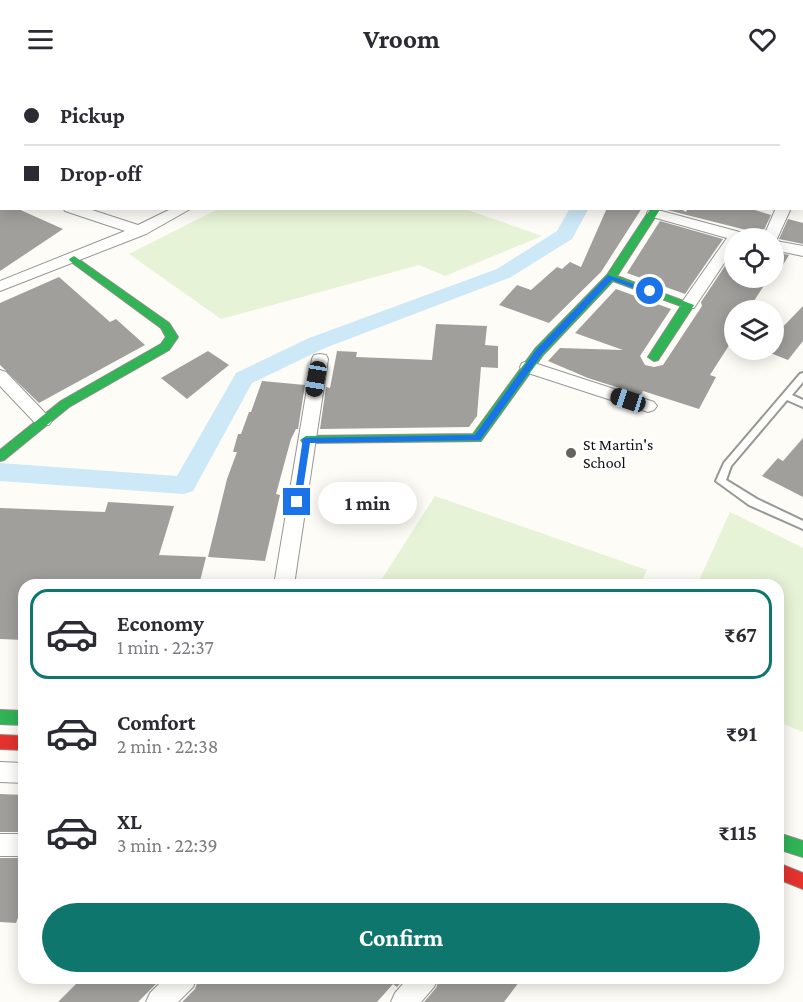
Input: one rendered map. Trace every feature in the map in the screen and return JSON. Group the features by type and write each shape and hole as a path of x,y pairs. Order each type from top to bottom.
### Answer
{"street":[{"path":"76,210 141,231"},
{"path":"0,286 141,231 181,210"},
{"path":"775,228 783,210"},
{"path":"306,440 477,438 539,352 611,277 655,211 724,232"},
{"path":"784,247 803,251"},
{"path":"654,357 724,252"},
{"path":"0,457 64,404 165,347 172,337 165,326 74,259"},
{"path":"611,277 688,305"},
{"path":"285,579 320,359"},
{"path":"528,367 648,406"},
{"path":"0,376 43,421"},
{"path":"0,717 18,718"},
{"path":"0,742 18,743"},
{"path":"0,772 18,773"},
{"path":"0,845 18,844"},
{"path":"794,857 803,881"},
{"path":"159,1002 178,984"},
{"path":"404,1002 420,984"}],"lane":[{"path":"803,376 727,465 721,481 753,502 803,525"},
{"path":"786,396 803,404"}],"green space":[{"path":"216,210 468,210 542,236 445,276 419,265 221,319 129,254"},
{"path":"435,496 647,570 643,579 382,579"},
{"path":"730,512 803,548 803,732 784,724 784,579 700,579"}],"building":[{"path":"0,210 20,210 63,229 0,271"},
{"path":"606,210 641,210 601,272 549,323 499,305 517,285 531,290 557,267 562,269 570,262 581,267"},
{"path":"667,210 686,212 687,210 755,210 771,215 765,228 738,228"},
{"path":"788,219 803,223 803,244 784,240 784,228"},
{"path":"660,221 723,239 685,294 627,273"},
{"path":"784,254 789,255 784,263"},
{"path":"724,268 724,288 762,288 755,300 724,300 724,353 710,375 716,377 699,409 643,391 641,395 588,378 548,361 560,348 623,350 575,333 616,289 671,309 640,356 645,365 654,367 663,365 702,306 701,302"},
{"path":"59,277 110,322 116,319 145,345 39,403 0,365 0,303"},
{"path":"803,306 803,341 788,360 784,358 784,326"},
{"path":"436,324 487,326 485,345 498,346 498,368 481,367 477,416 469,427 320,429 326,387 330,388 337,351 357,352 356,357 432,360"},
{"path":"208,351 229,365 187,399 161,378"},
{"path":"262,381 305,385 298,429 291,439 276,494 280,495 265,561 208,557 227,479 237,452 233,452 238,434 241,434 249,412 251,412"},
{"path":"803,438 803,497 762,476 778,458 783,461"},
{"path":"108,502 174,506 159,555 206,557 200,579 18,579 18,640 0,639 0,508 105,512"},
{"path":"0,794 18,795 18,832 0,832"},
{"path":"0,858 18,858 18,918 16,923 0,922"},
{"path":"76,984 156,984 138,1002 58,1002"},
{"path":"197,984 393,984 377,1002 182,1002"},
{"path":"438,984 518,984 504,1002 424,1002"}],"waterway":[{"path":"0,472 184,485 244,378 317,343 504,273 565,235 579,210"}],"traffic: fast":[{"path":"306,440 477,438 539,352 611,277 655,210"},
{"path":"0,457 65,404 165,347 172,337 165,326 74,259"},
{"path":"611,277 688,305 654,357"},
{"path":"0,717 18,718"},
{"path":"784,843 803,849"}],"traffic: jam":[{"path":"0,742 18,743"},
{"path":"784,873 803,881"}],"place":[{"name":"St Martin's School","path":"571,453"}],"route":[{"path":"297,502 306,440 477,438 539,352 611,277 650,291"}]}
